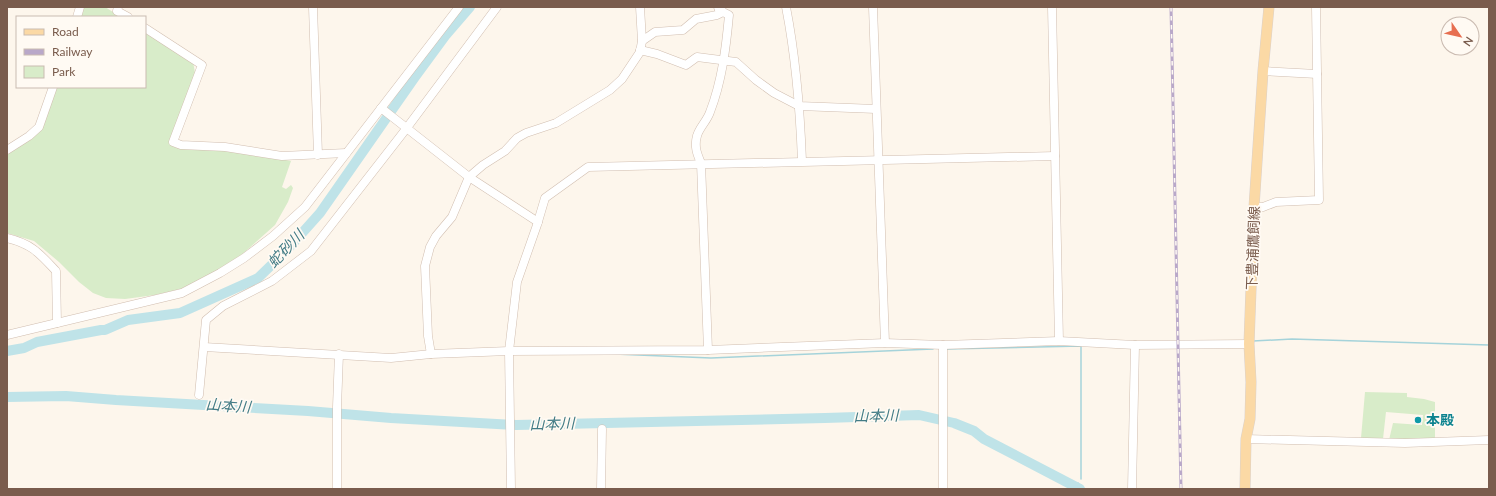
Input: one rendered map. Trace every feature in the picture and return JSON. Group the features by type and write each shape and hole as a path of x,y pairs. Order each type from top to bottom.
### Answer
{"main road":[{"name":"下豊浦鷹飼線","path":"1245,489 1246,440 1250,419 1251,382 1249,344 1254,207 1269,7"}],"street":[{"path":"118,7 118,10 127,16"},
{"path":"313,7 318,155"},
{"path":"7,335 182,293 220,273 244,258 273,236 305,207 459,7"},
{"path":"199,395 206,320 223,306 272,281 311,251 406,129 497,7"},
{"path":"786,7 793,42 802,161"},
{"path":"873,7 885,343"},
{"path":"1052,7 1059,341"},
{"path":"1254,207 1263,207 1276,202 1319,200 1316,7"},
{"path":"431,354 428,336 425,266 430,248 436,236 452,217 469,177 483,165 505,151 517,138 526,133 556,123 610,90 622,79 630,69 640,50 642,41 641,8"},
{"path":"642,41 655,32 683,30 696,19 717,15 721,9 729,15 727,43 719,83 710,113 697,136 695,149 700,163 708,350"},
{"path":"146,29 202,65 173,142 181,145 225,147 282,156 346,153"},
{"path":"640,50 658,54 686,65 697,57 736,62 756,80 774,93 799,106 876,109"},
{"path":"1263,71 1317,74"},
{"path":"7,150 29,136 39,127 53,88"},
{"path":"381,108 469,177 538,222"},
{"path":"511,489 509,351 517,282 545,198 588,167 700,163 879,161 1056,156"},
{"path":"7,238 24,242 38,251 56,271 57,323"},
{"path":"204,347 391,358 431,354 509,351 708,350 885,343 943,345 1059,341 1135,345 1249,344"},
{"path":"943,345 943,489"},
{"path":"1132,489 1135,345"},
{"path":"337,489 337,407 340,354"},
{"path":"601,489 602,429"},
{"path":"1246,440 1405,443 1489,440"}],"green space":[{"path":"83,7 105,7 119,16 80,16"},
{"path":"146,33 193,61 195,73 172,137 175,147 182,149 224,149 291,161 282,187 286,189 291,185 293,188 288,202 275,225 220,274 185,288 155,295 125,299 106,298 93,293 79,282 59,262 34,241 7,233 7,153 31,138 56,88 146,88"},
{"path":"1365,392 1407,393 1407,397 1435,402 1435,440 1389,440 1393,423 1422,425 1423,415 1386,412 1383,439 1361,438"}],"waterway":[{"name":"蛇砂川","path":"7,351 24,348 37,342 105,330 128,320 180,313 258,278 286,251 320,213 415,77 445,36 470,7"},
{"path":"1253,341 1292,339 1489,345"},
{"path":"947,349 1081,346 1081,479"},
{"path":"614,354 711,358 933,349"},
{"name":"山本川","path":"7,397 66,396 516,425 919,415 954,423 974,431 984,439 1080,489"},
{"name":"山本川","path":"1077,488 1078,483"}],"railway":[{"path":"1171,7 1181,489"}],"place":[{"name":"本殿","path":"1418,420"}]}
